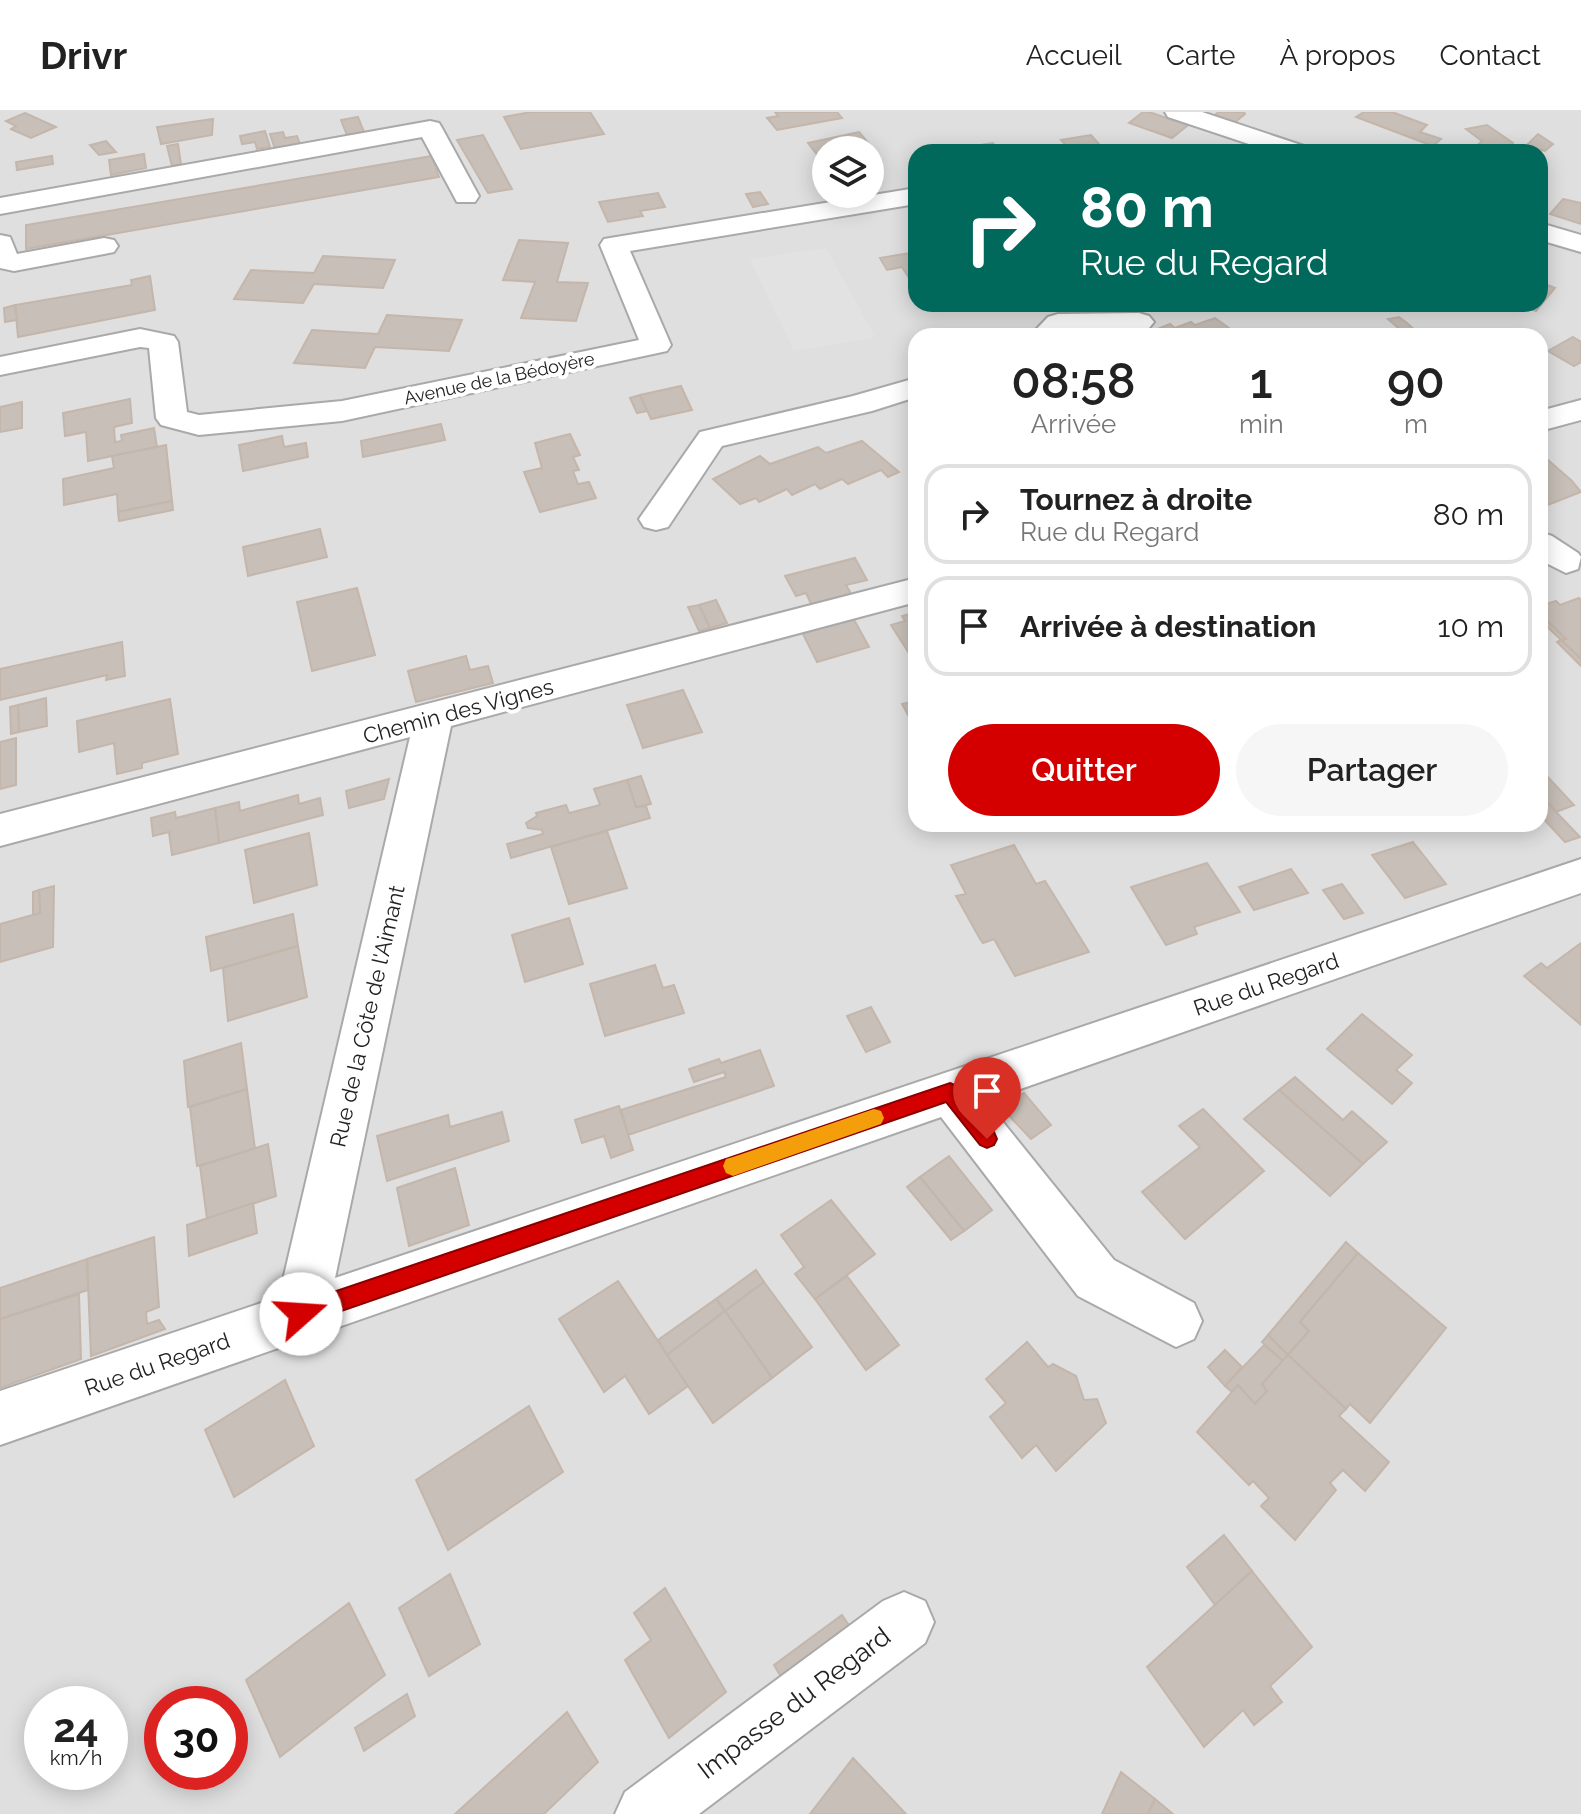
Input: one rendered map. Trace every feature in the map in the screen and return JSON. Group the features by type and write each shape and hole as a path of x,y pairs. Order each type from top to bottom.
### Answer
{"street":[{"path":"1177,112 1275,144"},
{"path":"0,206 430,128 466,196"},
{"path":"1240,144 1263,140"},
{"name":"Avenue de la Bédoyère","path":"0,366 140,338 163,342 172,418 199,425 342,411 656,345 614,245 908,197"},
{"path":"1548,234 1581,244"},
{"path":"0,243 5,261 14,263 104,246"},
{"path":"1053,328 1058,323 1139,322"},
{"path":"656,519 711,439 861,404 908,389"},
{"path":"1548,419 1581,410"},
{"name":"Chemin des Vignes","path":"0,830 908,592"},
{"name":"Rue de la Côte de l'Aimant","path":"301,1314 434,718"},
{"name":"Rue du Regard","path":"0,1418 1581,876"},
{"path":"950,1092 1096,1278 1176,1321"},
{"name":"Impasse du Regard","path":"647,1814 904,1622"}],"shaded area":[{"path":"0,112 1581,112 1581,1814 0,1814"},
{"path":"826,248 875,337 794,351 750,259"}],"building":[{"path":"531,112 590,112 604,134 521,149 504,117"},
{"path":"775,112 837,112 842,118 777,130 767,118 778,116"},
{"path":"1143,112 1188,125 1172,138 1129,123"},
{"path":"1218,112 1245,114 1234,123 1214,116"},
{"path":"1364,112 1392,112 1427,125 1420,132 1441,139 1435,144 1428,144 1356,117"},
{"path":"25,113 56,127 31,138 11,129 16,126 6,121"},
{"path":"358,117 364,132 347,135 341,120"},
{"path":"213,119 212,135 161,144 157,127"},
{"path":"1487,125 1513,143 1479,144 1482,141 1466,129"},
{"path":"265,131 270,147 257,149 255,142 242,144 240,136"},
{"path":"283,132 285,138 297,136 300,144 275,149 270,134"},
{"path":"859,132 862,136 840,136"},
{"path":"1538,134 1553,144 1548,148 1548,144 1528,144"},
{"path":"483,135 512,189 488,193 457,140"},
{"path":"1091,135 1099,144 1065,144 1061,140"},
{"path":"106,141 116,152 99,155 90,145"},
{"path":"178,144 181,164 172,166 167,146"},
{"path":"144,154 146,168 111,175 109,160"},
{"path":"52,156 53,164 17,170 16,162"},
{"path":"432,156 435,165 439,164 440,168 436,169 439,177 26,249 26,225"},
{"path":"760,192 768,204 753,207 746,194"},
{"path":"658,193 665,207 640,211 643,216 608,222 599,202"},
{"path":"1563,199 1581,203 1581,224 1550,214"},
{"path":"519,240 568,243 557,282 588,283 576,321 521,318 535,282 503,280"},
{"path":"908,253 908,276 902,267 887,270 880,258"},
{"path":"323,256 395,260 383,288 314,284 303,303 234,299 251,270 314,273"},
{"path":"150,276 155,310 18,337 15,305 132,285 131,280"},
{"path":"15,305 17,320 5,322 4,308"},
{"path":"387,315 462,320 449,351 375,347 365,368 294,363 312,330 378,334"},
{"path":"1399,317 1412,328 1398,328 1388,319"},
{"path":"1215,318 1229,328 1175,328 1191,322 1195,325"},
{"path":"1573,337 1581,342 1581,362 1574,366 1548,351"},
{"path":"681,386 692,410 651,419 640,395"},
{"path":"640,395 647,411 637,413 630,398"},
{"path":"130,399 132,423 114,427 115,442 122,441 121,435 154,428 157,447 88,461 86,432 65,436 63,413"},
{"path":"22,402 22,428 0,432 0,407"},
{"path":"441,424 445,440 363,457 361,441"},
{"path":"570,434 580,455 573,457 579,470 573,471 578,484 589,482 596,498 540,512 524,472 542,468 535,443"},
{"path":"282,436 284,447 306,443 308,457 243,471 239,445"},
{"path":"862,441 899,472 888,477 881,470 848,484 842,479 820,489 815,484 792,495 787,489 759,502 756,498 740,504 713,479 760,456 770,464 818,447 826,453"},
{"path":"166,445 172,501 118,512 117,494 64,505 63,479 114,468 112,456"},
{"path":"1548,460 1572,481 1581,492 1548,505"},
{"path":"172,501 173,510 119,521 118,512"},
{"path":"320,529 327,557 248,576 243,547"},
{"path":"855,558 867,580 846,585 854,599 814,610 806,593 796,596 785,576"},
{"path":"357,588 375,655 312,671 297,602"},
{"path":"1579,598 1581,600 1581,659 1548,622 1548,604 1556,601 1560,605"},
{"path":"716,600 727,623 710,628 699,605"},
{"path":"699,605 710,628 699,631 688,607"},
{"path":"908,614 908,652 891,625 905,621 902,616"},
{"path":"852,616 869,647 817,662 801,630"},
{"path":"1548,622 1566,639 1561,640 1548,628"},
{"path":"1561,640 1581,659 1581,666 1557,642"},
{"path":"122,642 125,676 106,680 107,675 0,700 0,669"},
{"path":"466,656 470,670 488,666 493,683 416,702 408,671"},
{"path":"683,690 702,732 643,748 627,705"},
{"path":"46,698 47,726 19,732 18,705"},
{"path":"170,699 178,754 142,763 142,768 117,774 114,743 79,752 77,721"},
{"path":"18,705 19,732 11,734 10,707"},
{"path":"16,738 16,785 0,789 0,742"},
{"path":"641,776 651,804 636,807 627,780"},
{"path":"1548,777 1574,805 1556,812 1548,803"},
{"path":"389,779 384,799 349,808 346,791"},
{"path":"627,780 636,807 646,806 650,818 511,858 507,844 543,834 542,830 528,828 526,823 537,816 536,813 566,805 569,813 600,805 594,789"},
{"path":"298,795 299,804 320,798 323,815 219,843 215,808 239,802 240,811"},
{"path":"1548,803 1580,837 1565,842 1548,824"},
{"path":"215,808 219,843 172,855 169,832 153,836 151,818 175,812 176,818"},
{"path":"607,831 627,888 569,904 551,847"},
{"path":"309,833 317,885 254,903 245,850"},
{"path":"1413,842 1446,884 1405,898 1372,855"},
{"path":"1014,845 1036,884 1045,881 1089,952 1015,976 994,939 983,943 980,939 956,896 966,894 951,865"},
{"path":"1207,863 1240,912 1194,927 1197,934 1166,945 1131,887"},
{"path":"1291,869 1308,893 1254,910 1239,887"},
{"path":"1342,884 1363,913 1344,919 1323,890"},
{"path":"54,886 53,947 0,962 0,924 40,913 39,890"},
{"path":"39,890 40,913 33,915 33,892"},
{"path":"293,914 298,946 211,971 206,937"},
{"path":"569,918 583,964 525,982 512,935"},
{"path":"1581,943 1581,1025 1524,976 1541,963 1547,968"},
{"path":"298,946 307,997 228,1021 223,968"},
{"path":"655,965 663,988 674,985 684,1013 605,1036 590,984"},
{"path":"871,1007 890,1042 866,1052 847,1016"},
{"path":"1362,1014 1412,1055 1396,1070 1412,1083 1392,1104 1327,1049"},
{"path":"241,1043 247,1089 188,1107 184,1061"},
{"path":"760,1050 774,1086 628,1135 621,1110 726,1077 724,1072 694,1082 689,1069 719,1059 721,1063"},
{"path":"1295,1077 1343,1120 1352,1111 1387,1142 1363,1164 1279,1090"},
{"path":"247,1089 255,1149 197,1166 190,1107"},
{"path":"1279,1090 1363,1164 1330,1196 1244,1119"},
{"path":"1024,1093 1051,1125 1031,1139 997,1103"},
{"path":"619,1106 633,1150 611,1158 604,1136 582,1143 575,1120"},
{"path":"1203,1109 1264,1171 1185,1239 1142,1192 1200,1147 1179,1126"},
{"path":"502,1112 509,1141 387,1181 377,1136 448,1115 450,1127"},
{"path":"268,1144 276,1196 207,1219 200,1166"},
{"path":"949,1156 992,1210 964,1231 920,1177"},
{"path":"455,1168 469,1225 409,1246 397,1188"},
{"path":"920,1177 964,1231 951,1240 907,1187"},
{"path":"831,1200 875,1254 815,1299 795,1274 804,1267 781,1235"},
{"path":"253,1203 257,1233 189,1256 187,1225"},
{"path":"154,1237 159,1307 146,1312 147,1324 159,1320 165,1329 91,1356 87,1259"},
{"path":"1346,1242 1358,1253 1300,1322 1309,1331 1288,1355 1268,1335"},
{"path":"1358,1253 1446,1328 1370,1423 1350,1404 1346,1409 1288,1355 1309,1331 1300,1322"},
{"path":"87,1259 88,1290 0,1319 0,1288"},
{"path":"756,1270 764,1282 725,1311 716,1299"},
{"path":"847,1276 899,1345 866,1370 815,1299"},
{"path":"618,1281 688,1386 649,1414 625,1376 604,1392 559,1319"},
{"path":"764,1282 812,1347 772,1378 725,1311"},
{"path":"79,1294 81,1359 0,1388 0,1319"},
{"path":"716,1299 725,1311 667,1355 658,1340"},
{"path":"725,1311 772,1378 713,1423 667,1355"},
{"path":"1268,1335 1288,1355 1283,1361 1262,1342"},
{"path":"1027,1342 1048,1367 1053,1364 1076,1376 1084,1400 1097,1399 1106,1423 1056,1471 1036,1445 1022,1458 990,1417 1006,1403 986,1379"},
{"path":"1264,1345 1283,1361 1262,1384 1267,1391 1255,1404 1238,1385 1232,1392 1225,1386"},
{"path":"1225,1350 1242,1367 1225,1386 1208,1367"},
{"path":"1288,1355 1346,1409 1339,1416 1389,1462 1365,1491 1343,1470 1330,1483 1336,1490 1295,1540 1261,1506 1269,1498 1253,1481 1249,1485 1197,1432 1238,1385 1255,1404 1267,1391 1262,1384"},
{"path":"285,1380 314,1446 234,1497 205,1430"},
{"path":"529,1406 563,1472 448,1550 416,1480"},
{"path":"1224,1535 1252,1571 1215,1605 1187,1567"},
{"path":"1252,1571 1312,1647 1270,1686 1282,1702 1254,1725 1243,1710 1204,1747 1147,1667"},
{"path":"450,1574 480,1644 429,1676 399,1608"},
{"path":"665,1588 726,1692 669,1738 625,1660 651,1640 634,1613"},
{"path":"349,1603 385,1675 280,1757 246,1680"},
{"path":"842,1615 855,1634 786,1685 774,1665"},
{"path":"407,1694 415,1716 364,1751 355,1728"},
{"path":"567,1712 598,1762 544,1814 455,1814"},
{"path":"853,1758 906,1814 810,1814"},
{"path":"1121,1772 1155,1799 1148,1814 1102,1814"},
{"path":"1155,1799 1173,1814 1148,1814"}],"slow traffic":[{"path":"733,1166 874,1118"}],"route":[{"path":"301,1314 950,1092 987,1139"}]}
